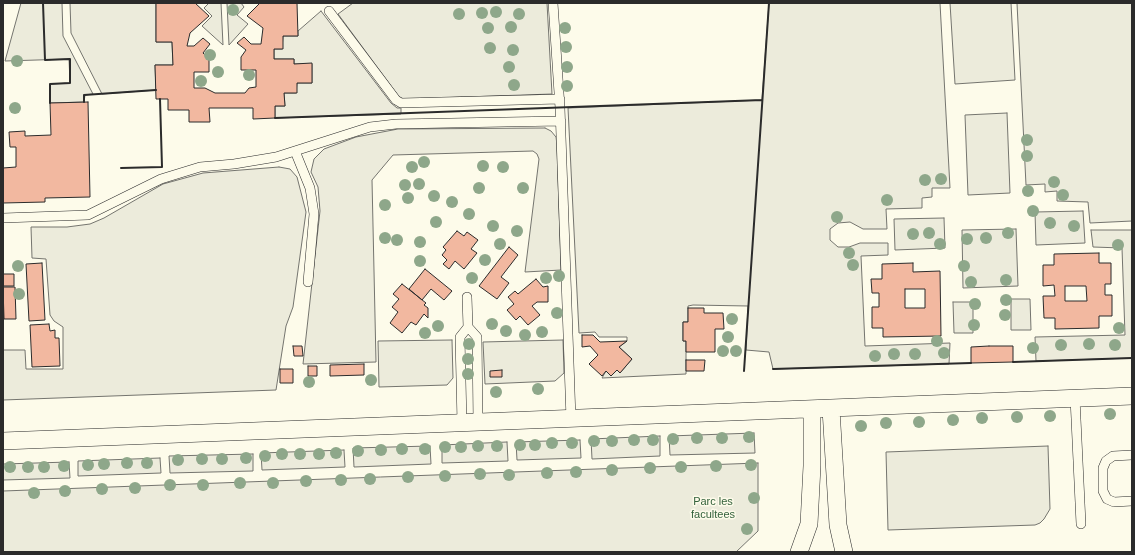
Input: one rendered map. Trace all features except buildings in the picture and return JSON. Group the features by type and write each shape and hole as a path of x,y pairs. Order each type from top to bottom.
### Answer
{"street":[{"path":"3,441 1132,396"},
{"path":"799,552 809,524 812,466 812,409"},
{"path":"831,409 838,525 844,552"}],"lane":[{"path":"553,3 561,121 571,419"},
{"path":"329,11 396,100 401,103 560,99"},
{"path":"3,218 88,215 161,179 200,167 234,164 276,157 370,127 396,124 561,121"},
{"path":"295,151 310,188 314,214 308,282"},
{"path":"467,297 468,327 460,338 470,422"},
{"path":"468,327 477,337 470,422"},
{"path":"1075,398 1081,524"},
{"path":"1132,455 1113,456 1106,461 1103,468 1103,491 1107,498 1114,502 1132,501"}],"green space":[{"path":"21,3 62,3 63,36 93,94 85,95 84,102 50,103 50,84 70,83 69,59 5,61"},
{"path":"70,3 156,3 156,42 172,42 173,65 155,65 156,90 102,94 71,33"},
{"path":"209,3 221,3 223,45 202,26 212,16 204,8"},
{"path":"227,3 241,3 244,7 237,15 248,24 229,45"},
{"path":"353,3 547,3 552,94 400,98 338,14"},
{"path":"769,3 940,3 950,188 932,188 932,197 922,198 922,208 886,209 887,229 863,229 850,222 838,223 830,229 830,240 838,247 849,247 860,243 888,243 888,255 861,256 865,346 950,343 949,364 773,369 769,352 746,350 748,306 693,305 688,306 688,322 683,322 683,341 686,341 686,374 602,378 606,371 611,376 617,370 620,373 632,359 619,347 627,341 627,337 599,337 595,332 579,333 568,108 762,100"},
{"path":"950,3 1011,3 1015,80 955,84"},
{"path":"1017,3 1132,3 1132,221 1090,223 1088,202 1057,201 1057,191 1045,192 1045,184 1026,185"},
{"path":"321,11 391,103 397,108 401,108 401,114 275,118 275,106 285,106 284,93 296,93 297,83 312,83 312,64 294,64 294,59 274,59 274,49 282,49 283,36 298,36 298,31"},
{"path":"1007,113 1010,193 968,195 965,115"},
{"path":"545,128 551,131 556,137 557,145 561,270 525,272 539,159 537,154 533,151 393,155 372,180 376,362 303,364 320,211 318,187 311,172 314,159 324,149 356,137 398,129"},
{"path":"279,167 290,169 297,177 306,212 293,307 286,326 276,390 3,400 3,350 25,350 26,369 63,369 63,327 54,321 50,315 46,259 32,258 31,227 67,227 90,224 104,218 163,184 203,173"},
{"path":"1083,211 1085,243 1036,245 1035,212"},
{"path":"944,218 945,248 895,250 894,219"},
{"path":"1016,229 1018,286 963,288 962,230"},
{"path":"1091,230 1132,230 1132,358 1036,361 1035,337 1125,335 1122,248 1093,247"},
{"path":"1011,299 1030,299 1031,330 1011,330"},
{"path":"953,302 973,302 973,333 954,333"},
{"path":"452,340 453,378 447,385 379,387 378,341"},
{"path":"563,340 564,373 555,381 485,384 483,342"},
{"path":"754,433 755,453 670,455 669,436"},
{"path":"660,436 660,456 592,459 591,439"},
{"path":"580,440 581,458 517,460 516,442"},
{"path":"507,442 508,461 442,463 442,445"},
{"path":"430,446 431,464 354,467 353,448"},
{"path":"1048,446 1050,509 1040,523 1035,525 888,530 886,452"},
{"path":"344,450 345,467 262,470 261,453"},
{"path":"253,454 253,471 170,473 169,456"},
{"path":"160,458 161,473 78,476 78,461"},
{"path":"69,462 70,478 3,480 3,464"},
{"name":"Parc les facultees","path":"758,463 758,531 736,552 3,552 3,491"}],"wall":[{"path":"43,3 45,60 70,59 70,83 50,84 50,103"},
{"path":"744,371 769,3"},
{"path":"84,102 84,95 156,90"},
{"path":"121,168 162,167 160,99"},
{"path":"275,118 762,100"},
{"path":"1013,362 1132,358"},
{"path":"773,369 971,363"}]}
